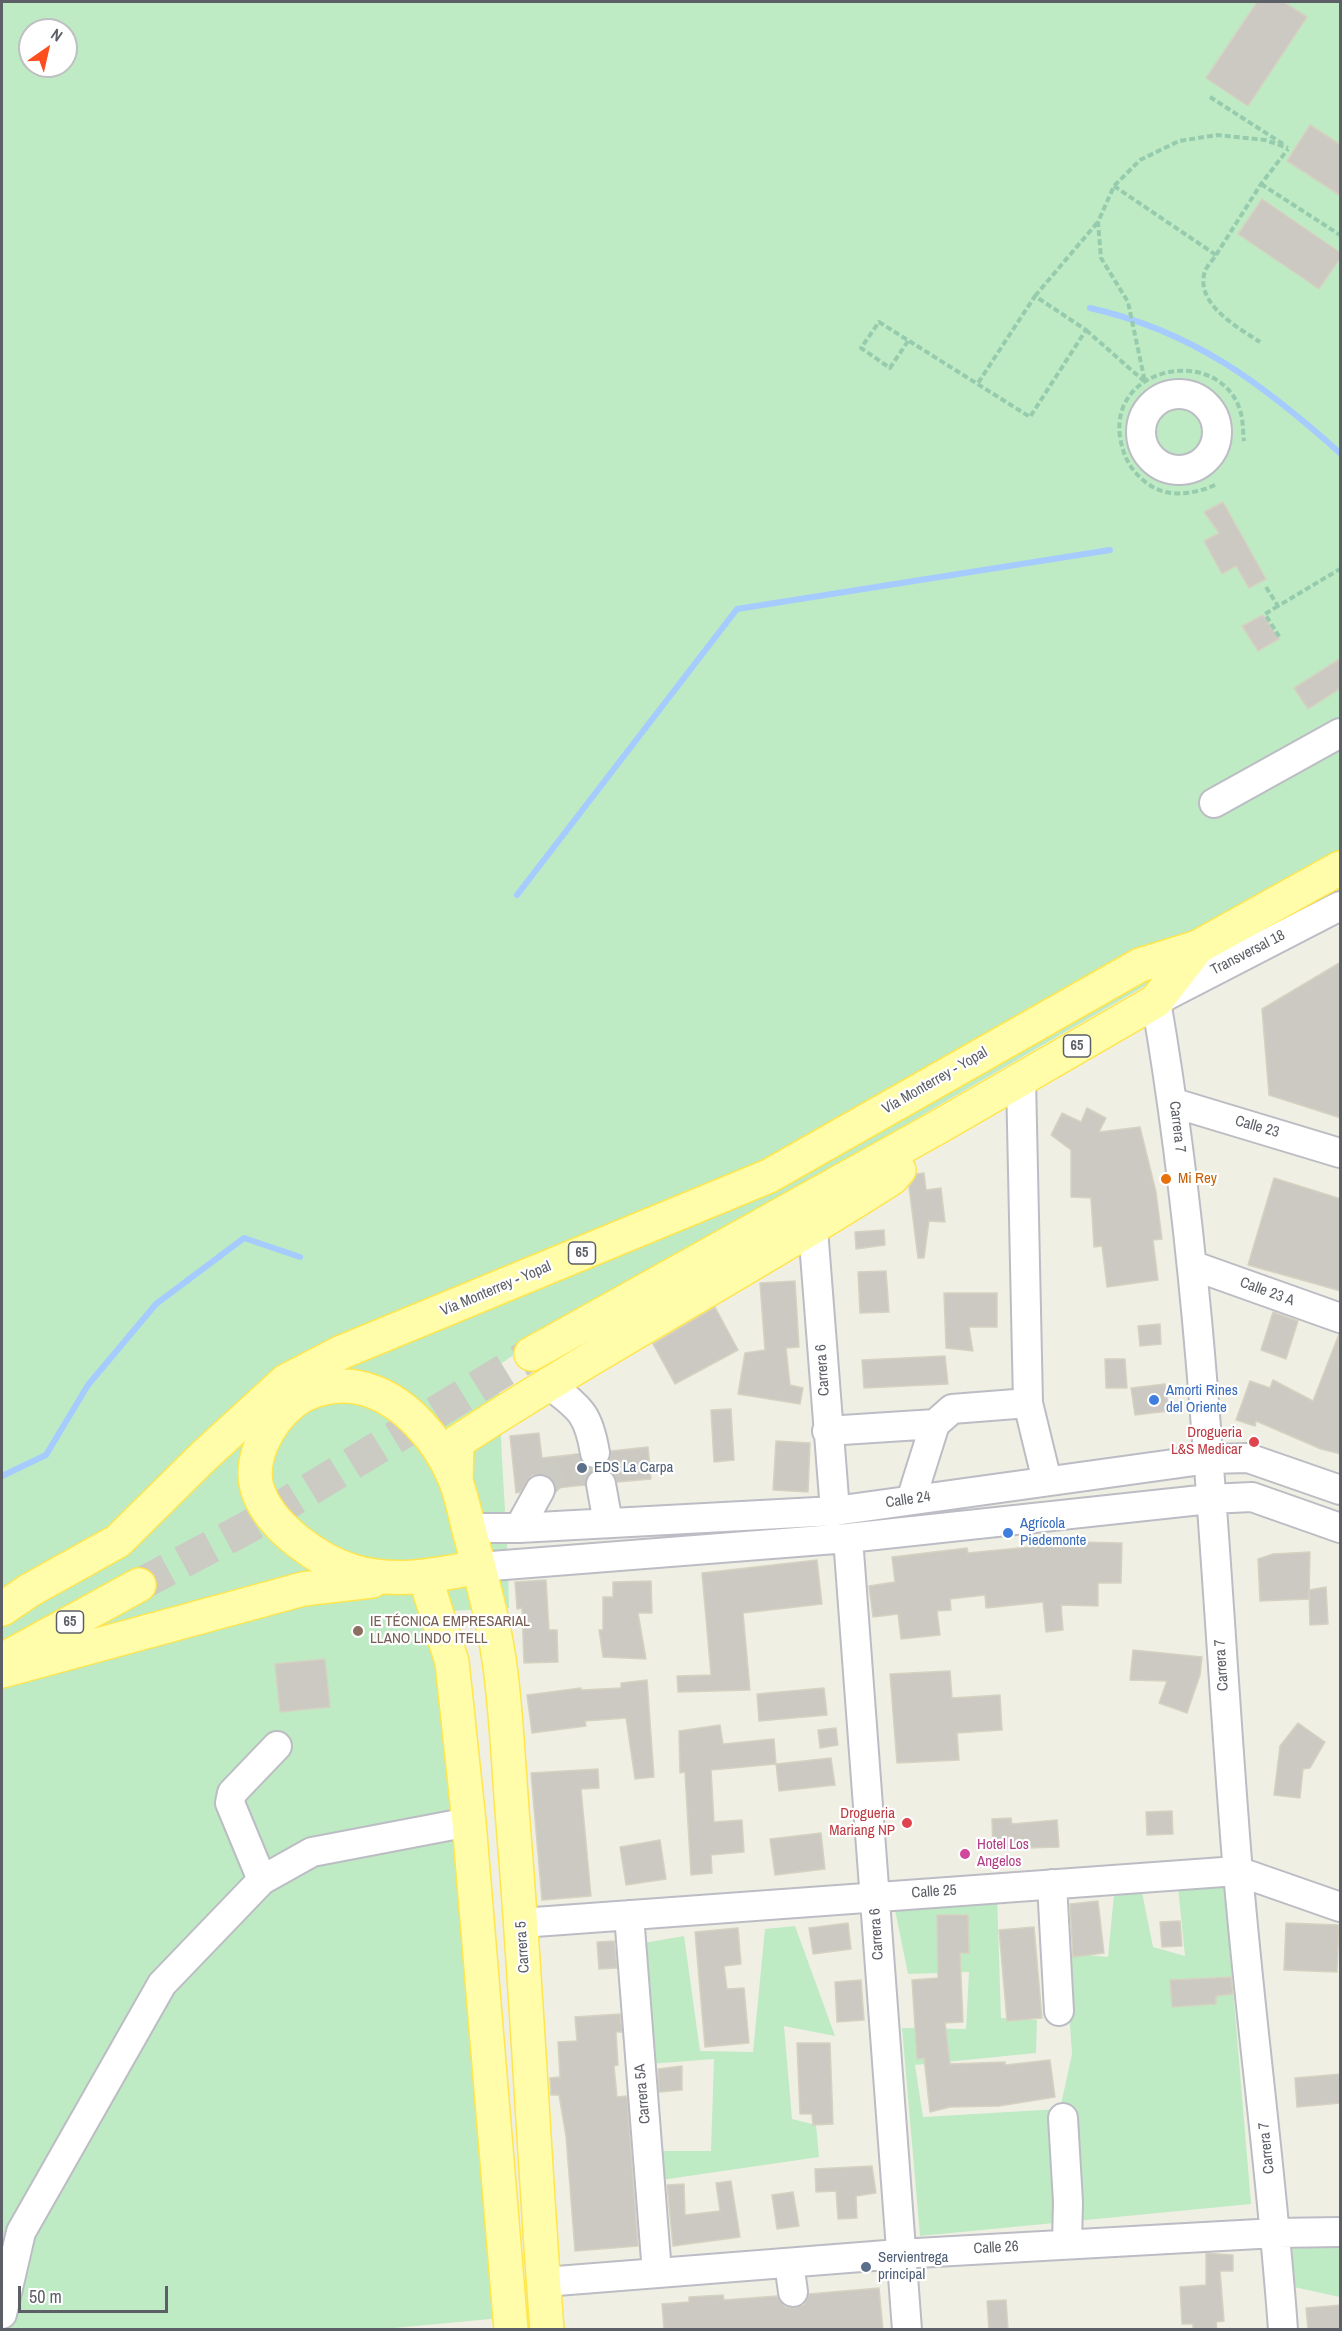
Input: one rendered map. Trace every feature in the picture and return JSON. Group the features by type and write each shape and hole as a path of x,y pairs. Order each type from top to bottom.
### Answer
{"main road":[{"name":"65","path":"531,1354 940,1126 1156,1000 1198,947 1341,868"},
{"name":"Vía Monterrey - Yopal","path":"2,1609 30,1590 118,1542 204,1456 286,1381 342,1352 769,1176 1140,965 1198,947"},
{"path":"456,1481 457,1442 546,1383 813,1229 892,1178 940,1126"},
{"path":"118,1542 297,1398 323,1388 769,1176"},
{"path":"2,1671 303,1589 425,1577 478,1567 456,1481 442,1455 424,1430 403,1409 378,1392 351,1385 323,1388"},
{"path":"276,1417 262,1441 256,1468 259,1495 283,1528 314,1554 351,1571 391,1579"},
{"name":"Carrera 5","path":"478,1567 501,1670 522,1923 547,2330"},
{"path":"425,1577 452,1662 469,1822 511,2330"},
{"name":"65","path":"2,1660 139,1585"}],"street":[{"path":"1214,803 1341,733"},
{"name":"Transversal 18","path":"1156,1000 1341,906"},
{"name":"Carrera 7","path":"1156,1000 1174,1103 1194,1266 1237,1871 1276,2233 1283,2330"},
{"path":"1021,1079 1028,1403 1047,1481"},
{"name":"Calle 23","path":"1174,1103 1341,1153"},
{"name":"Carrera 6","path":"813,1229 835,1511"},
{"name":"Calle 23 A","path":"1194,1266 1341,1318"},
{"path":"546,1383 581,1409 591,1429 596,1453"},
{"path":"911,1500 935,1424 952,1409 1028,1403"},
{"path":"827,1431 935,1424"},
{"name":"Calle 24","path":"468,1528 519,1528 835,1511 1209,1459 1248,1458 1341,1490"},
{"path":"601,1484 608,1523"},
{"path":"519,1528 540,1490"},
{"name":"Calle 24","path":"478,1567 848,1538 1209,1499 1252,1497 1341,1528"},
{"name":"Carrera 6","path":"848,1538 899,2254 907,2330"},
{"path":"262,1880 230,1803 232,1793 278,1746"},
{"path":"2,2314 21,2232 162,1984 262,1880 312,1852 469,1822"},
{"name":"Calle 25","path":"522,1923 1237,1871 1341,1907"},
{"path":"1052,1884 1059,2011"},
{"name":"Carrera 5A","path":"629,1915 657,2273"},
{"path":"1063,2118 1068,2202 1067,2244"},
{"name":"Calle 26","path":"544,2282 899,2254 1276,2233 1341,2232"},
{"path":"789,2263 794,2292"}],"path":[{"path":"1210,97 1288,148"},
{"path":"978,383 1035,296 1098,222 1114,186 1140,160 1179,141 1217,135 1265,140 1288,148"},
{"path":"1260,342 1217,313 1206,291 1205,272 1261,184 1288,148"},
{"path":"1261,184 1341,235"},
{"path":"1114,186 1216,255"},
{"path":"1098,222 1101,258 1128,302 1145,382"},
{"path":"1035,296 1086,330 1145,382"},
{"path":"908,341 890,368 861,348 879,322 1030,417 1086,330"},
{"path":"1215,485 1198,492 1178,494 1164,492 1145,483 1134,472 1122,453 1119,428 1122,410 1134,391 1155,375 1172,370 1192,370 1208,375 1233,397 1242,416 1244,441"},
{"path":"1280,638 1265,614 1341,569"},
{"path":"1266,587 1278,606"}],"green space":[{"path":"2,2 1340,2 1340,875 1137,990 531,1343 499,1365 509,1608 429,1612 444,1664 501,2318 373,2330 2,2330"},
{"path":"1139,1877 1153,1947 1185,1956 1178,1887 1224,1881 1251,2204 920,2236 902,2028 966,2029 969,1972 908,1974 893,1900 997,1895 1001,2018 1037,2020 1036,2053 915,2065 923,2117 1060,2109 1072,2054 1065,1953 1108,1957 1114,1894"},
{"path":"795,1926 835,2036 784,2026 792,2119 816,2125 819,2157 661,2180 658,2151 711,2151 714,2059 649,2064 644,1943 684,1936 700,2051 753,2052 765,1929"},
{"path":"1340,2245 1340,2297 1294,2287 1292,2249"}],"building":[{"path":"1257,2 1284,2 1307,17 1248,106 1206,78"},
{"path":"1310,125 1341,145 1341,196 1287,161"},
{"path":"1262,199 1341,253 1341,257 1319,289 1238,234"},
{"path":"1223,502 1266,579 1249,588 1236,566 1222,574 1204,541 1219,533 1204,512"},
{"path":"1263,615 1279,639 1258,651 1242,626"},
{"path":"1341,658 1341,688 1308,709 1294,688"},
{"path":"1341,962 1341,1118 1269,1095 1262,1009"},
{"path":"1087,1108 1106,1118 1099,1132 1140,1127 1156,1192 1162,1239 1153,1240 1158,1280 1107,1287 1102,1246 1094,1247 1091,1198 1071,1197 1071,1150 1051,1135 1062,1113 1081,1122"},
{"path":"924,1173 926,1190 941,1188 945,1222 929,1221 924,1258 918,1258 909,1187 917,1174"},
{"path":"1274,1178 1341,1199 1341,1291 1248,1265"},
{"path":"884,1230 885,1245 856,1249 855,1232"},
{"path":"886,1271 889,1312 860,1313 858,1272"},
{"path":"795,1281 799,1347 786,1348 790,1385 803,1388 800,1404 738,1394 745,1353 765,1350 760,1283"},
{"path":"944,1293 997,1293 997,1327 969,1327 973,1351 946,1348"},
{"path":"715,1307 738,1350 675,1384 653,1344"},
{"path":"1273,1312 1298,1321 1286,1359 1261,1350"},
{"path":"1160,1324 1161,1344 1140,1346 1138,1326"},
{"path":"1339,1334 1341,1454 1321,1449 1256,1421 1255,1426 1236,1420 1250,1381 1270,1388 1273,1380 1313,1401"},
{"path":"945,1356 948,1384 864,1388 862,1360"},
{"path":"1105,1359 1125,1359 1127,1388 1106,1388"},
{"path":"1165,1384 1169,1411 1135,1415 1131,1388"},
{"path":"731,1409 734,1460 714,1462 711,1410"},
{"path":"539,1433 542,1458 578,1454 583,1464 595,1469 586,1478 585,1485 556,1488 548,1476 539,1474 531,1476 520,1492 516,1493 510,1436"},
{"path":"776,1441 810,1443 808,1492 773,1490"},
{"path":"648,1447 651,1479 617,1482 613,1473 601,1468 610,1459 611,1451"},
{"path":"1080,1542 1122,1543 1121,1583 1098,1583 1098,1606 1061,1605 1063,1630 1046,1632 1043,1602 986,1608 985,1595 950,1599 951,1610 937,1611 940,1635 901,1639 898,1614 873,1617 869,1586 895,1582 892,1557 967,1548 968,1553"},
{"path":"1310,1552 1309,1599 1260,1601 1258,1559 1273,1554"},
{"path":"817,1560 822,1604 743,1613 750,1690 678,1692 677,1676 711,1675 702,1573"},
{"path":"546,1580 549,1630 557,1630 558,1662 524,1663 522,1608 517,1609 515,1582"},
{"path":"651,1581 652,1613 638,1613 646,1659 603,1657 599,1630 603,1630 603,1597 613,1597 613,1582"},
{"path":"1326,1587 1328,1624 1310,1625 1309,1590"},
{"path":"1133,1650 1202,1657 1200,1675 1187,1713 1159,1703 1167,1681 1130,1680"},
{"path":"325,1659 330,1707 280,1712 275,1664"},
{"path":"950,1671 952,1698 1000,1695 1002,1730 957,1733 959,1760 897,1763 890,1674"},
{"path":"647,1680 654,1777 635,1779 626,1718 585,1721 586,1726 532,1733 527,1695 581,1688 581,1690 621,1688 621,1683"},
{"path":"824,1688 827,1715 759,1721 757,1694"},
{"path":"1298,1723 1325,1742 1310,1768 1303,1769 1300,1798 1274,1795 1280,1746"},
{"path":"720,1725 723,1744 774,1739 776,1764 711,1770 714,1822 742,1820 744,1852 711,1855 712,1873 691,1875 685,1772 680,1773 679,1731"},
{"path":"836,1728 838,1745 820,1748 818,1730"},
{"path":"831,1758 835,1785 779,1791 776,1764"},
{"path":"598,1769 599,1788 581,1789 591,1896 542,1900 531,1773"},
{"path":"1172,1811 1173,1834 1147,1835 1146,1812"},
{"path":"1011,1818 1012,1824 1057,1820 1059,1847 993,1849 992,1819"},
{"path":"821,1833 825,1869 775,1875 770,1839"},
{"path":"660,1840 666,1879 626,1885 620,1847"},
{"path":"1098,1901 1104,1953 1073,1957 1070,1904"},
{"path":"937,1915 968,1915 969,1953 960,1953 963,2022 945,2023 950,2064 1005,2062 1005,2065 1050,2060 1055,2097 999,2106 950,2107 930,2112 924,2058 917,2059 912,1980 938,1978"},
{"path":"1180,1921 1182,1946 1162,1947 1160,1922"},
{"path":"848,1923 851,1949 813,1954 809,1928"},
{"path":"1286,1923 1339,1925 1337,1972 1284,1970"},
{"path":"1034,1927 1042,2018 1007,2021 999,1930"},
{"path":"738,1928 741,1964 724,1966 727,1989 744,1988 749,2043 705,2047 695,1932"},
{"path":"614,1941 617,1968 599,1969 597,1942"},
{"path":"1231,1977 1233,1994 1216,1996 1216,2004 1172,2007 1170,1980"},
{"path":"861,1980 864,2020 837,2022 835,1982"},
{"path":"620,2014 622,2032 616,2032 618,2065 614,2066 617,2097 627,2096 638,2246 575,2251 566,2136 559,2095 551,2095 550,2078 560,2077 558,2042 577,2041 575,2017"},
{"path":"797,2043 830,2043 833,2124 813,2125 812,2114 800,2114"},
{"path":"682,2066 682,2090 659,2092 658,2069"},
{"path":"1341,2074 1341,2103 1297,2107 1295,2078"},
{"path":"872,2166 876,2193 856,2196 857,2218 838,2219 836,2191 816,2192 815,2169"},
{"path":"731,2181 740,2237 673,2246 667,2185 684,2184 685,2215 720,2211 716,2183"},
{"path":"793,2192 799,2226 777,2229 772,2195"},
{"path":"1206,2253 1233,2255 1233,2271 1220,2271 1224,2321 1216,2322 1217,2330 1193,2330 1193,2324 1182,2324 1180,2287 1206,2285"},
{"path":"879,2288 883,2330 664,2330 662,2304 689,2302 689,2297 723,2295 724,2300 777,2296 786,2307 795,2308 804,2305 809,2294"},
{"path":"1006,2300 1008,2329 989,2330 987,2301"},
{"path":"1341,2305 1341,2330 1308,2330 1306,2308"}],"waterway":[{"path":"1090,308 1162,331 1225,363 1283,404 1340,453"},
{"path":"517,895 737,609 1110,550"},
{"path":"2,1476 46,1455 88,1385 156,1304 244,1238 300,1257"}],"tunnel":[{"path":"139,1585 250,1526 531,1354"},
{"path":"540,1490 554,1475 567,1468 582,1469 600,1479"}],"place":[{"name":"Mi Rey","path":"1166,1179"},
{"name":"Amorti Rines del Oriente","path":"1154,1400"},
{"name":"Drogueria L&S Medicar","path":"1254,1442"},
{"name":"EDS La Carpa","path":"582,1468"},
{"name":"Agrícola Piedemonte","path":"1008,1533"},
{"name":"IE TÉCNICA EMPRESARIAL LLANO LINDO ITELL","path":"358,1631"},
{"name":"Drogueria Mariang NP","path":"907,1823"},
{"name":"Hotel Los Angelos","path":"965,1854"},
{"name":"Servientrega principal","path":"866,2267"}]}
